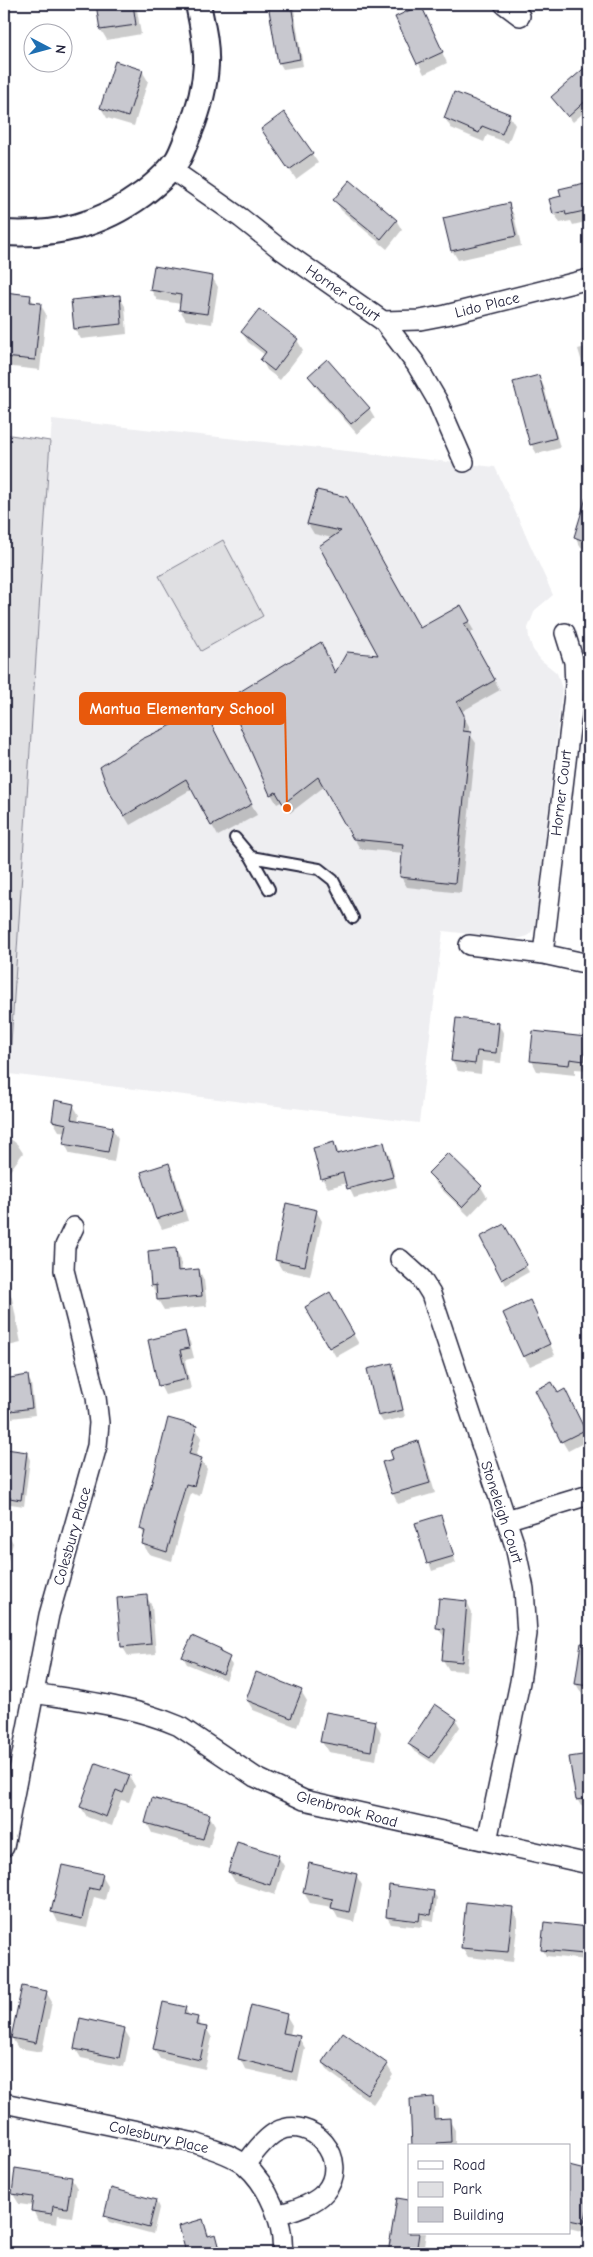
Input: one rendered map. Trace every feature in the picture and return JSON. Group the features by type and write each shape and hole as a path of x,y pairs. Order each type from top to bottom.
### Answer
{"street":[{"path":"4,233 57,232 95,222 133,202 161,180 171,169 178,158 198,113 203,92 205,46 198,4"},
{"path":"504,4 520,16"},
{"name":"Horner Court","path":"171,169 241,218 280,249 383,321 416,364 437,400 464,462"},
{"name":"Lido Place","path":"383,321 420,320 446,315 589,279"},
{"name":"Horner Court","path":"543,954 575,686 574,662 565,633"},
{"path":"469,944 543,954 589,964"},
{"name":"Colesbury Place","path":"4,1847 49,1615 97,1446 99,1424 96,1397 64,1270 65,1246 74,1227"},
{"name":"Stoneleigh Court","path":"400,1259 421,1278 431,1294 515,1546 524,1589 527,1634 520,1682 487,1841"},
{"path":"506,1520 589,1496"},
{"name":"Glenbrook Road","path":"34,1693 128,1708 165,1720 179,1726 255,1777 304,1800 589,1864"},
{"name":"Colesbury Place","path":"4,2103 195,2144 220,2152 245,2165 271,2200 281,2226 282,2253"},
{"path":"245,2165 270,2137 286,2129 301,2128 316,2134 325,2142 333,2159 334,2167 331,2182 325,2192 297,2209 277,2215"}],"lane":[{"path":"235,838 251,857 269,888"},
{"path":"251,857 319,869 333,880 353,918"}],"shaded area":[{"path":"52,419 495,467 553,595 535,610 528,628 533,650 541,660 557,673 562,689 535,927 528,936 517,939 443,931 419,1123 9,1074"}],"green space":[{"path":"4,434 50,441 9,1074 4,1080"},
{"path":"223,540 263,616 201,651 159,576"}],"building":[{"path":"96,4 133,4 136,25 100,30"},
{"path":"268,4 291,4 300,59 278,63"},
{"path":"421,5 443,52 417,64 395,17"},
{"path":"115,61 143,70 128,117 100,108"},
{"path":"589,64 589,98 568,117 551,97"},
{"path":"454,92 510,114 502,134 482,126 479,133 444,118"},
{"path":"284,112 313,153 289,170 261,129"},
{"path":"350,180 397,220 381,239 333,200"},
{"path":"589,182 589,210 566,215 565,211 553,214 549,199 561,196 559,189"},
{"path":"509,203 516,236 451,251 443,218"},
{"path":"154,266 213,276 207,314 179,310 181,295 150,290"},
{"path":"4,292 31,295 30,302 41,303 35,360 4,357"},
{"path":"120,295 122,324 74,329 71,300"},
{"path":"259,309 298,339 274,371 260,360 266,352 241,332"},
{"path":"327,359 370,408 351,424 308,376"},
{"path":"539,375 556,438 530,445 513,382"},
{"path":"317,490 347,497 420,628 461,605 470,621 464,624 495,680 457,702 464,715 463,731 471,732 455,883 400,877 403,844 353,839 318,777 283,804 276,792 270,795 228,699 321,642 335,673 347,652 378,655 319,546 341,531 307,524"},
{"path":"586,498 589,499 589,543 574,537"},
{"path":"204,710 252,804 211,826 186,779 124,816 108,790 100,767 142,739"},
{"path":"456,1018 499,1023 496,1053 477,1051 475,1064 451,1061"},
{"path":"533,1031 586,1037 584,1061 570,1059 569,1065 530,1061"},
{"path":"55,1100 74,1104 71,1119 113,1127 108,1152 63,1144 67,1124 52,1121"},
{"path":"334,1142 337,1154 384,1142 393,1177 347,1189 343,1173 321,1179 313,1148"},
{"path":"448,1153 482,1186 462,1207 428,1173"},
{"path":"169,1163 183,1211 156,1219 141,1172"},
{"path":"286,1203 317,1210 305,1266 275,1260"},
{"path":"504,1224 527,1265 502,1280 480,1237"},
{"path":"176,1248 178,1271 199,1269 202,1296 157,1300 156,1285 151,1286 148,1251"},
{"path":"330,1292 354,1334 329,1348 305,1307"},
{"path":"530,1300 550,1344 523,1357 503,1313"},
{"path":"185,1331 189,1348 180,1350 187,1379 158,1386 148,1340"},
{"path":"392,1363 403,1410 378,1416 367,1369"},
{"path":"28,1375 32,1408 4,1412 4,1379"},
{"path":"552,1382 558,1393 565,1389 585,1430 561,1442 535,1390"},
{"path":"168,1418 197,1426 189,1454 202,1458 194,1486 186,1484 167,1552 142,1544 145,1531 140,1529"},
{"path":"418,1441 430,1483 392,1494 382,1462 393,1459 390,1450"},
{"path":"6,1449 27,1452 21,1500 4,1497"},
{"path":"441,1515 454,1556 427,1564 415,1523"},
{"path":"147,1595 151,1644 121,1647 117,1598"},
{"path":"439,1598 467,1601 462,1662 442,1660 445,1629 436,1628"},
{"path":"192,1636 221,1649 220,1652 230,1657 223,1674 182,1657"},
{"path":"581,1643 589,1644 589,1686 575,1684"},
{"path":"256,1672 302,1690 291,1718 246,1700"},
{"path":"435,1704 457,1719 430,1758 408,1744"},
{"path":"326,1712 376,1721 371,1751 320,1742"},
{"path":"589,1754 589,1798 576,1800 569,1757"},
{"path":"96,1763 130,1775 123,1793 116,1790 106,1817 80,1807"},
{"path":"152,1798 210,1814 203,1839 145,1823"},
{"path":"237,1842 279,1855 270,1885 228,1872"},
{"path":"309,1863 357,1874 349,1912 331,1908 333,1899 303,1893"},
{"path":"62,1865 103,1874 99,1890 89,1888 82,1919 51,1912"},
{"path":"389,1885 434,1891 431,1915 420,1913 419,1921 386,1917"},
{"path":"466,1902 513,1907 508,1952 461,1948"},
{"path":"544,1922 587,1927 584,1954 541,1950"},
{"path":"22,1986 47,1991 36,2043 11,2038"},
{"path":"163,2002 186,2007 184,2014 198,2017 196,2025 207,2027 200,2060 153,2049"},
{"path":"251,2005 287,2014 283,2033 300,2036 292,2072 238,2059"},
{"path":"80,2018 125,2028 119,2058 74,2049"},
{"path":"343,2032 388,2064 367,2094 322,2062"},
{"path":"433,2097 434,2119 450,2118 451,2142 412,2144 410,2099"},
{"path":"570,2166 589,2171 589,2203 584,2223 570,2220"},
{"path":"15,2168 72,2177 67,2208 53,2206 52,2214 31,2211 33,2197 12,2194"},
{"path":"111,2188 156,2200 149,2228 104,2216"},
{"path":"397,2198 408,2200 408,2234 419,2234 416,2253 388,2253"},
{"path":"203,2219 208,2236 216,2234 221,2253 186,2253 179,2226"}],"place":[{"name":"Mantua Elementary School","path":"287,808"}]}
